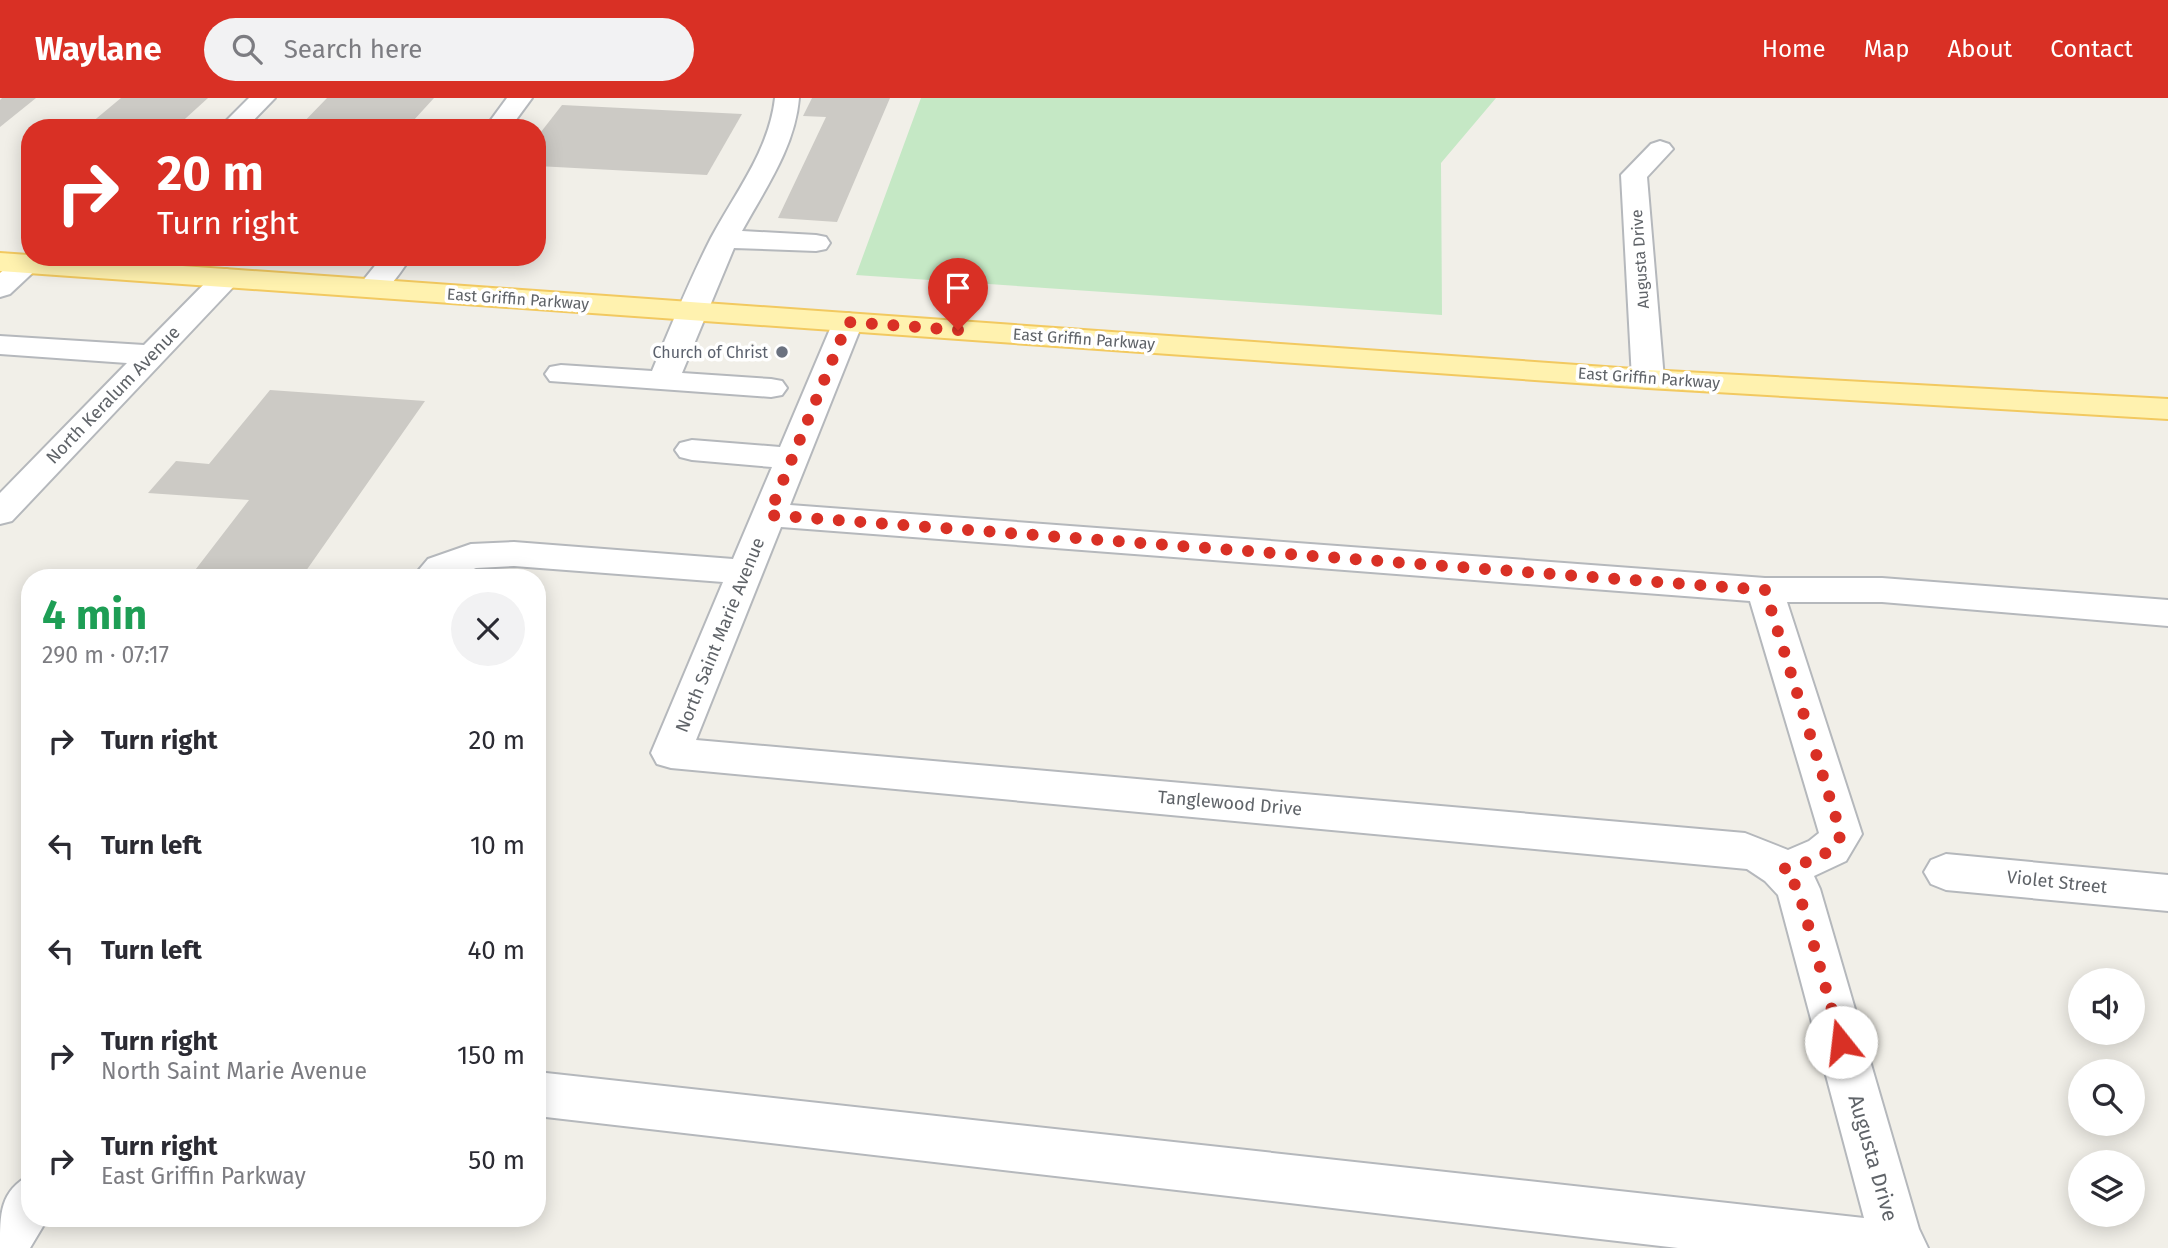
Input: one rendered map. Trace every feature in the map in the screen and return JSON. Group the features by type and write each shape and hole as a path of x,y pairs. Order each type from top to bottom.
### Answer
{"main road":[{"name":"East Griffin Parkway","path":"168,266 226,278 1648,379 2168,409"}],"street":[{"path":"241,119 263,98"},
{"path":"504,119 520,98"},
{"path":"663,381 725,239 775,145 788,112 788,98"},
{"name":"Augusta Drive","path":"1648,379 1634,174 1660,149"},
{"path":"725,239 816,243"},
{"path":"0,288 14,263"},
{"path":"372,288 390,266"},
{"name":"North Keralum Avenue","path":"0,513 226,278"},
{"name":"North Saint Marie Avenue","path":"671,753 848,322"},
{"path":"0,345 152,355"},
{"path":"561,374 771,388"},
{"path":"692,450 793,458"},
{"path":"769,515 1765,590 1882,590 2168,613"},
{"path":"440,569 471,556 514,554 746,572"},
{"path":"1765,590 1841,834 1837,845 1820,857 1783,869"},
{"name":"Tanglewood Drive","path":"671,753 1745,850 1768,857 1783,869"},
{"name":"Augusta Drive","path":"1783,869 1798,889 1899,1248"},
{"name":"Violet Street","path":"1946,872 2168,893"},
{"path":"546,1095 1899,1248"},
{"path":"0,1248 21,1214"}],"green space":[{"path":"921,98 1496,98 1441,163 1442,315 856,275"}],"building":[{"path":"2,98 36,98 0,127"},
{"path":"121,98 208,98 185,119 96,119"},
{"path":"327,98 434,98 415,119 307,119"},
{"path":"812,98 890,98 837,222 778,218 826,117 803,116"},
{"path":"562,105 742,114 707,175 546,166 546,125"},
{"path":"270,390 425,401 307,569 196,569 249,500 148,493 176,461 209,464"}],"place":[{"name":"Church of Christ","path":"782,352"}],"route":[{"path":"958,330 848,322 769,515 1765,590 1841,834 1837,845 1820,857 1783,869 1798,889 1841,1042"}]}
